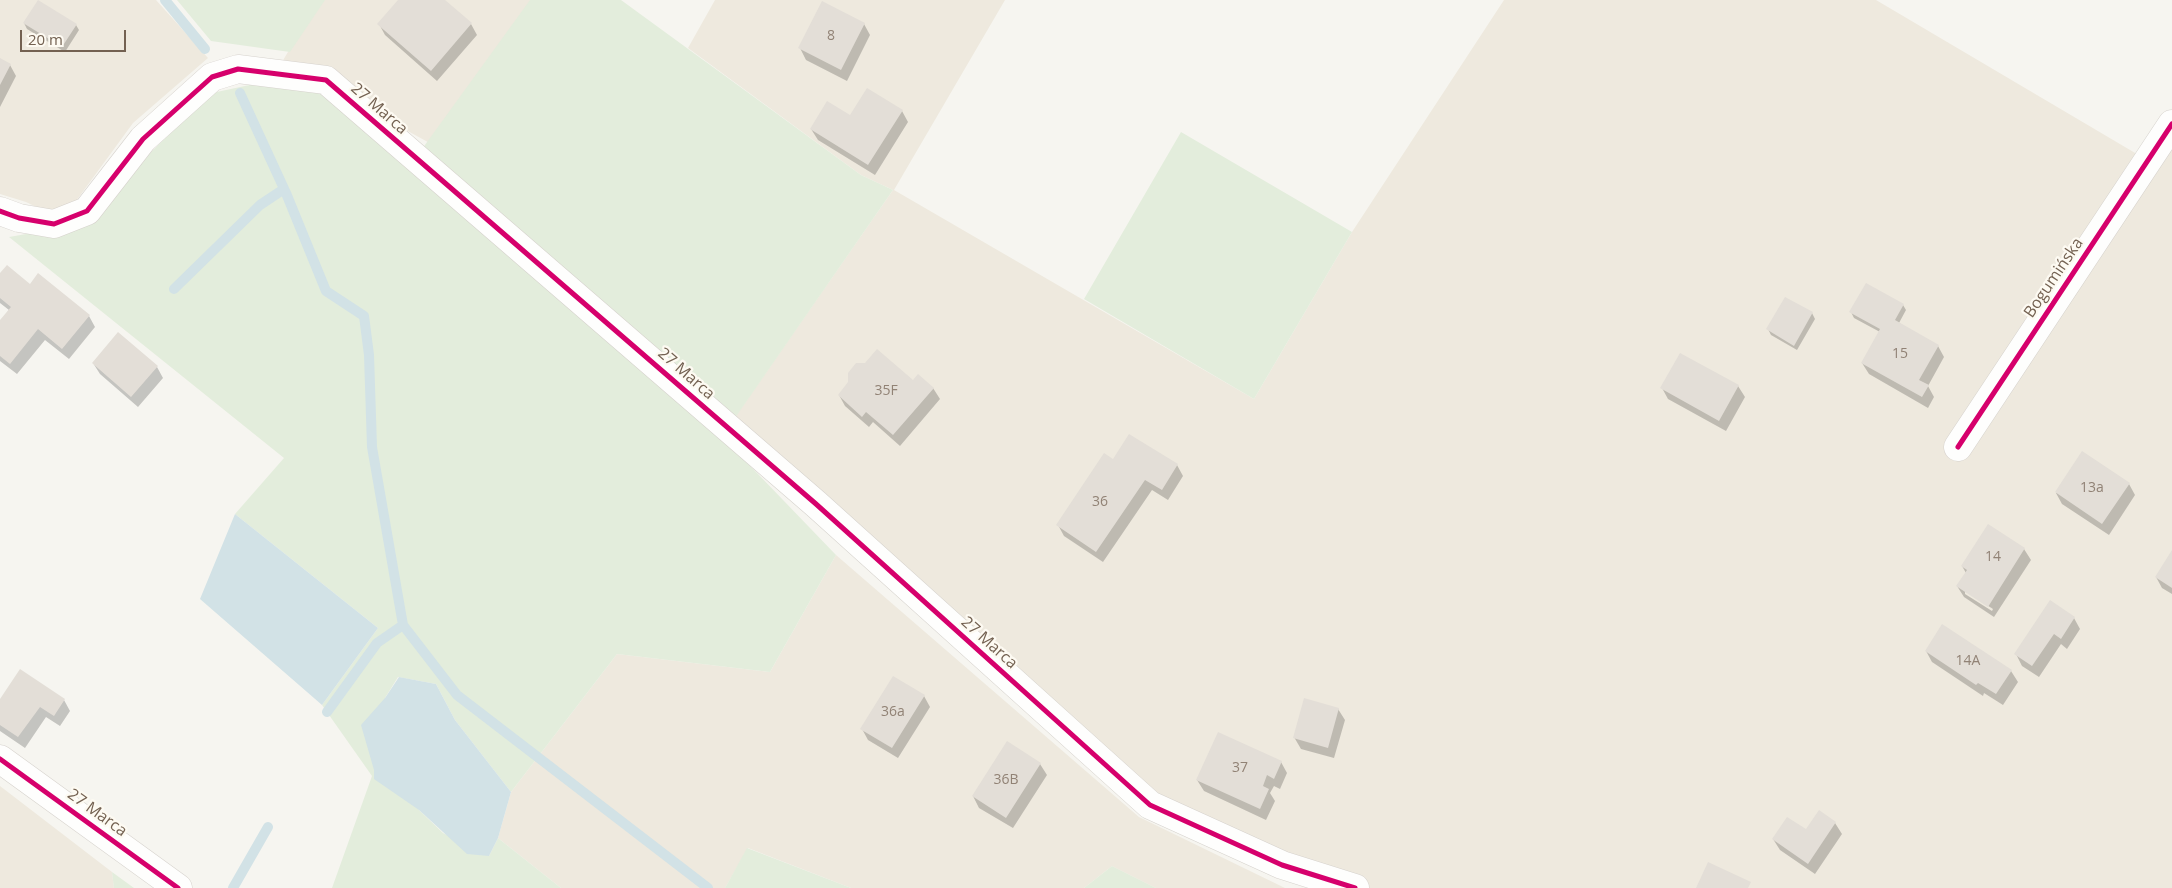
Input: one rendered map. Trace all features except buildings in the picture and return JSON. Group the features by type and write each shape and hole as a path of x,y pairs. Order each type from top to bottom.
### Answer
{"street":[{"name":"27 Marca","path":"0,211 19,218 54,224 87,211 143,139 212,77 238,69 326,80 816,504 1150,805 1282,865 1356,888"},
{"name":"Bogumińska","path":"1958,447 2172,124"},
{"name":"27 Marca","path":"0,759 178,888"}],"shaded area":[{"path":"0,0 156,0 208,58 133,123 76,201 53,215 26,202 0,194"},
{"path":"319,0 535,0 446,152 282,62"},
{"path":"715,0 1005,0 894,190 1254,399 1352,232 1504,0 1876,0 2147,160 2172,124 2172,888 1355,888 1150,805 728,427 893,190 861,175 688,48"},
{"path":"235,514 378,628 322,705 200,599"},
{"path":"836,555 1139,817 1285,888 1156,888 1112,866 1084,888 851,888 748,848 725,888 561,888 498,838 511,792 617,654 770,672"},
{"path":"399,677 436,684 455,720 511,792 498,838 489,856 467,854 419,810 374,779 374,770 361,725 385,698"},
{"path":"0,786 112,872 114,888 0,888"}],"green space":[{"path":"177,0 325,0 290,52 211,41"},
{"path":"530,0 621,0 861,175 893,190 735,418 422,149"},
{"path":"287,77 333,98 732,447 836,555 770,672 617,654 511,792 455,720 436,684 398,677 385,698 419,810 443,833 489,856 498,838 561,888 332,888 372,776 322,705 378,628 235,514 284,458 9,237 95,222 150,153 212,93"},
{"path":"1181,132 1352,232 1254,399 1084,299"},
{"path":"747,848 851,888 725,888"},
{"path":"1112,866 1156,888 1084,888"},
{"path":"112,872 134,888 114,888"}],"waterway":[{"path":"165,0 205,49"},
{"path":"240,93 286,193 326,291 364,316 369,355 372,447 403,625 457,695 708,888"},
{"path":"174,289 260,205 284,189"},
{"path":"327,712 377,643 403,625"},
{"path":"233,888 268,827"}],"cycle path":[{"path":"0,211 19,218 54,224 87,211 143,139 212,77 238,69 326,80 816,504 1150,805 1282,865 1355,888"},
{"path":"1958,447 2172,124"},
{"path":"0,759 178,888"}]}
